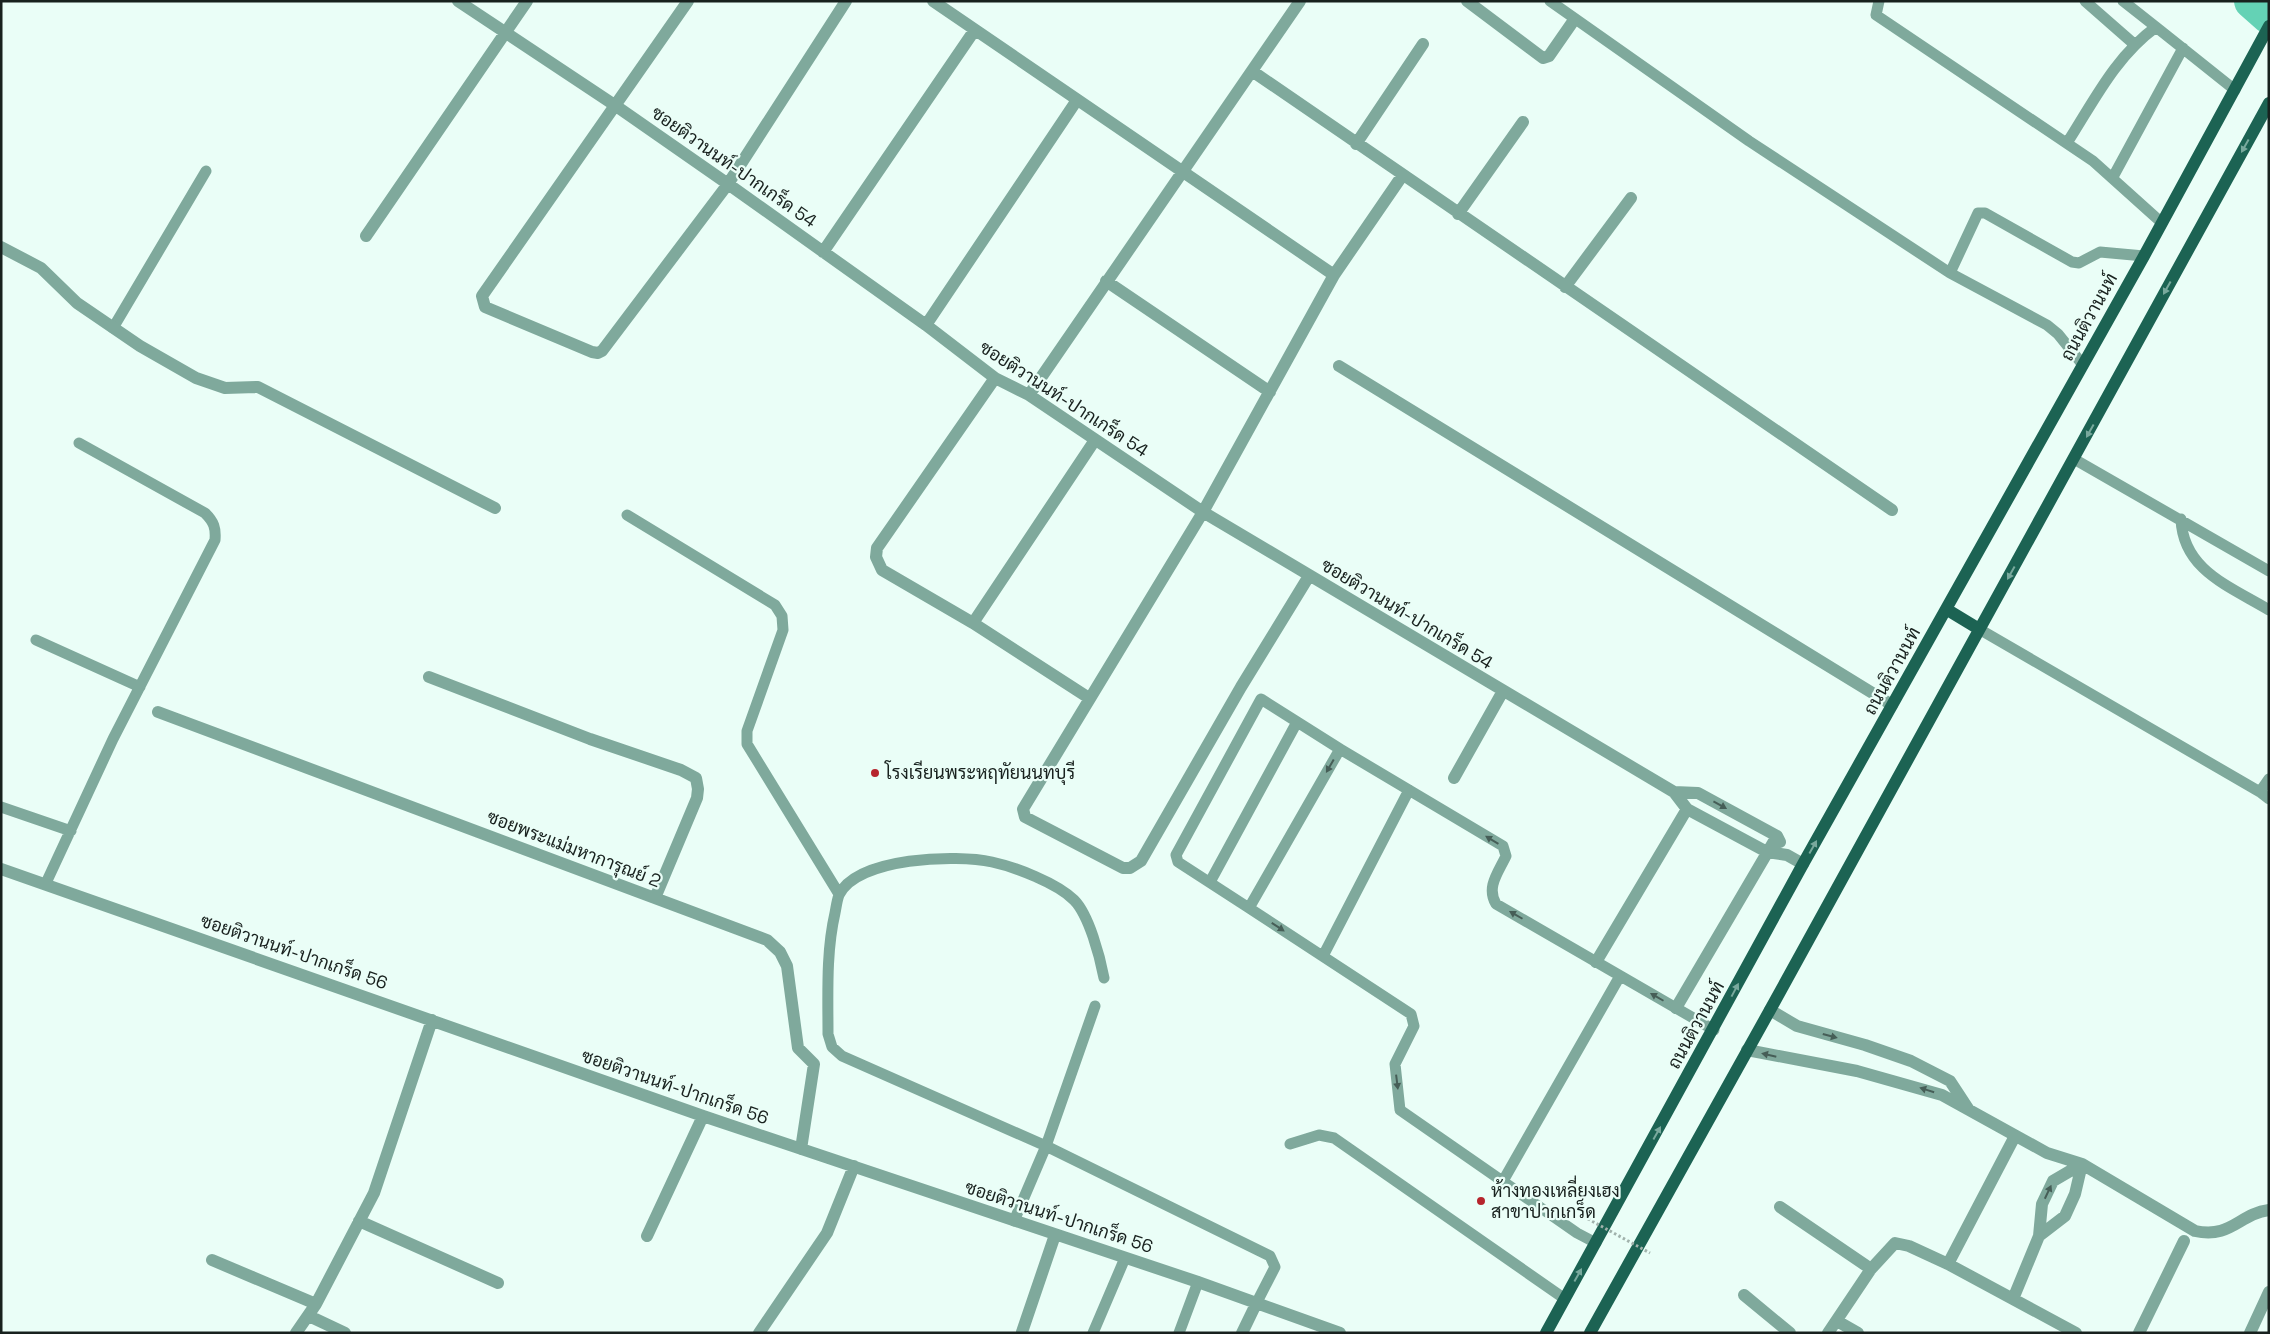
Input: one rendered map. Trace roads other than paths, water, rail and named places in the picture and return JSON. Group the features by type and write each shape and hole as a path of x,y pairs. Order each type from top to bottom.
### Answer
{"main road":[{"name":"ถนนติวานนท์","path":"1546,1333 1714,1030 1803,864 2144,256 2269,26"},
{"path":"1590,1333 2269,103"},
{"path":"1946,609 1979,629"}],"street":[{"name":"ซอยติวานนท์-ปากเกร็ด 54","path":"458,1 616,106 728,184 926,325 995,378 1028,395 1203,512 1674,792 1687,809 1767,852 1787,855 1803,864"},
{"path":"366,236 527,1"},
{"path":"688,1 482,296 485,307 598,353 728,184 846,1"},
{"path":"933,1 974,31 1334,275"},
{"path":"1028,395 1300,1"},
{"path":"1467,1 1543,58 1550,56 1574,20"},
{"path":"823,252 974,31"},
{"path":"1356,144 1423,44"},
{"path":"1252,71 1402,176 1892,510"},
{"path":"926,325 1077,100"},
{"path":"1458,214 1524,122"},
{"path":"1309,576 1241,687 1141,861 1130,868 1122,868 1028,819 1022,813 1089,698 1203,512 1334,275 1402,176"},
{"path":"1565,287 1631,198"},
{"path":"1,248 41,268 77,303 140,346 196,378 225,388 258,387 495,508"},
{"path":"1106,281 1270,392"},
{"path":"1339,366 1892,705"},
{"path":"995,378 878,548 876,557 882,570 973,623 1089,698"},
{"path":"973,623 1095,440"},
{"path":"429,677 590,739 681,770 696,778 697,798 655,898"},
{"path":"1454,778 1503,691"},
{"name":"ซอยพระแม่มหาการุณย์ 2","path":"158,712 767,940 780,952 787,966 798,1048 814,1064 801,1149"},
{"name":"ซอยติวานนท์-ปากเกร็ด 54","path":"1674,792 1698,793 1777,836"},
{"path":"1596,962 1687,809"},
{"path":"1676,1008 1777,836"},
{"path":"1777,836 1787,855"},
{"name":"ซอยติวานนท์-ปากเกร็ด 56","path":"1,869 46,883 703,1116 1257,1302 1340,1333"},
{"path":"1770,1010 1797,1026 1865,1045 1911,1062 1950,1081 1971,1112"},
{"path":"296,1333 316,1304 374,1193 432,1020"},
{"path":"1747,1050 1902,1082 1942,1095 2046,1153 2082,1164 2195,1231 2210,1234 2225,1230 2269,1210"},
{"path":"647,1236 703,1116"},
{"path":"1948,1264 2015,1136"},
{"path":"2013,1299 2039,1236 2042,1204 2053,1181 2082,1164"},
{"path":"2039,1236 2065,1216 2075,1194 2082,1164"},
{"path":"759,1333 827,1233 854,1166"},
{"path":"1780,1207 1872,1268"},
{"path":"359,1221 498,1282"},
{"path":"1022,1333 1055,1235"},
{"path":"2139,1333 2184,1241"},
{"path":"1828,1333 1872,1268 1895,1243 1909,1246 1948,1264 2076,1333"},
{"path":"212,1260 316,1304"},
{"path":"2250,1333 2265,1309 2269,1292"},
{"path":"1744,1295 1790,1333"},
{"path":"1242,1333 1257,1302"},
{"path":"309,1316 345,1333"},
{"path":"1837,1321 1858,1333"}],"lane":[{"path":"1550,1 1574,20 1749,141 1950,273 2046,325 2058,334 2083,365"},
{"path":"1879,1 1876,15 2067,143 2113,177 2162,223"},
{"path":"2085,1 2134,44"},
{"path":"2123,1 2235,90"},
{"path":"2067,143 2120,59 2134,44 2156,27"},
{"path":"2113,177 2183,48"},
{"path":"113,328 206,171"},
{"path":"1950,273 1978,213 1982,212 2072,262 2079,263 2100,252 2144,256"},
{"path":"46,883 140,688 215,540 216,530 213,521 205,513 79,442"},
{"path":"2074,459 2269,571"},
{"path":"627,515 775,605 782,616 783,630 747,731 747,744 839,894"},
{"path":"2180,519 2182,537 2187,550 2202,569 2269,610"},
{"path":"1979,629 2265,796 2269,780"},
{"path":"36,640 140,688"},
{"path":"1596,1243 1577,1233 1400,1110 1394,1064 1414,1026 1411,1014 1178,862 1176,855 1181,842 1261,699 1340,749 1503,846 1506,856 1491,887 1492,896 1496,904 1714,1030"},
{"path":"1210,882 1297,722"},
{"path":"1249,908 1340,749"},
{"path":"1323,956 1409,790"},
{"path":"1,807 71,830"},
{"path":"1104,978 1090,930 1075,901 1045,881 992,862 943,857 890,864 856,877 839,894 831,932 828,1034 832,1047 842,1056 1046,1146 1270,1256 1275,1266 1257,1302"},
{"path":"1503,1180 1620,976"},
{"path":"1014,1221 1046,1146 1095,1006"},
{"path":"1290,1144 1319,1135 1334,1138 1565,1299"},
{"path":"1093,1333 1125,1258"},
{"path":"1179,1333 1198,1282"}],"waterway":[{"path":"2252,1 2269,16"}],"place":[{"name":"โรงเรียนพระหฤทัยนนทบุรี","path":"875,773"},
{"name":"ห้างทองเหลี่ยงเฮง สาขาปากเกร็ด","path":"1481,1201"}]}
